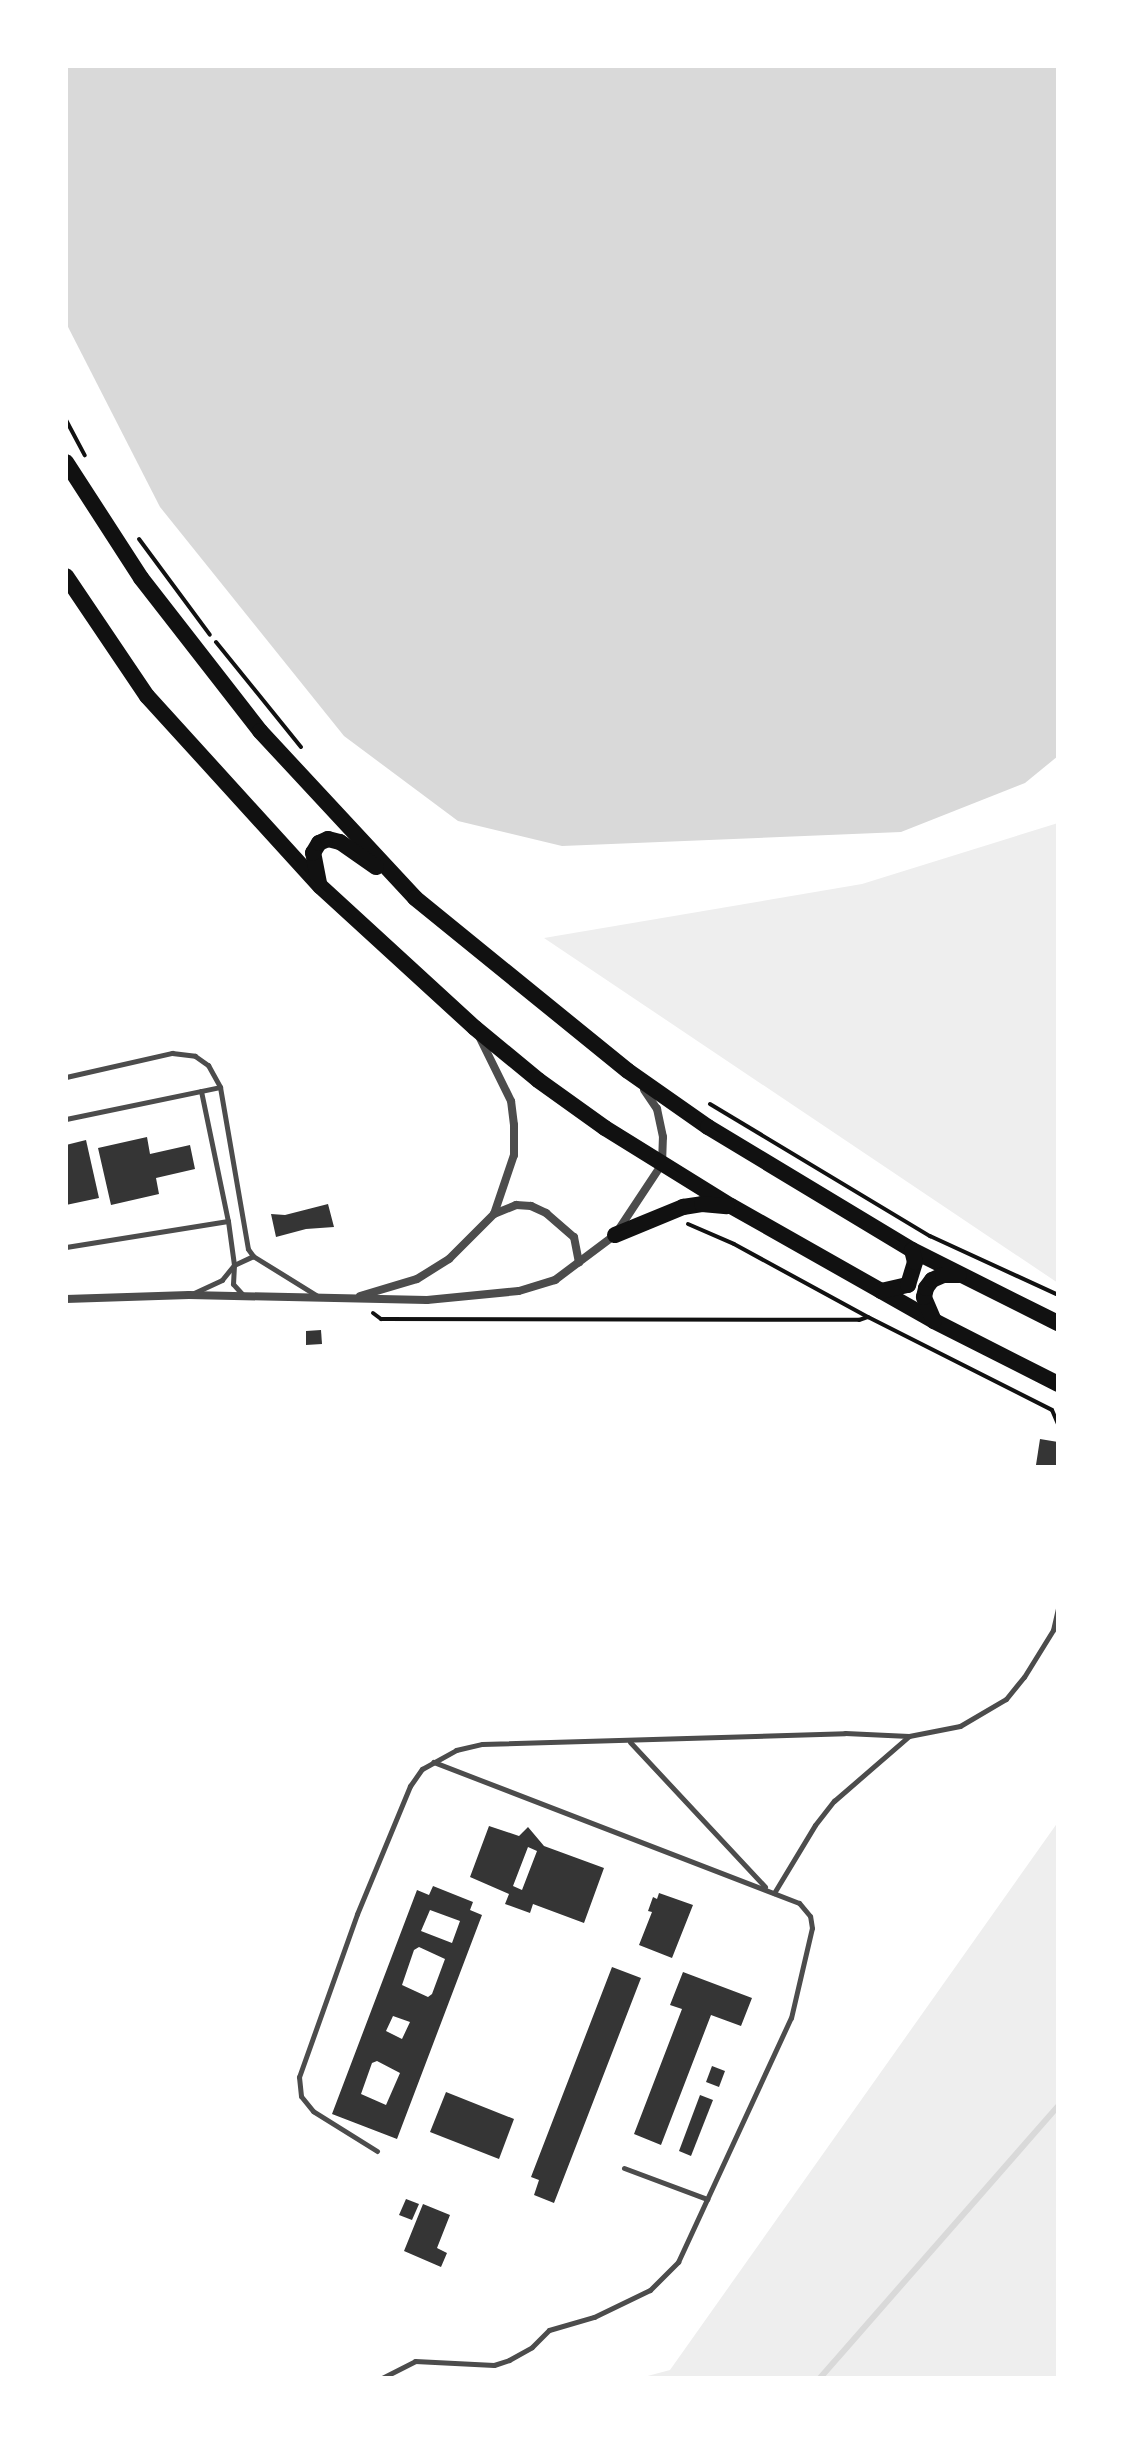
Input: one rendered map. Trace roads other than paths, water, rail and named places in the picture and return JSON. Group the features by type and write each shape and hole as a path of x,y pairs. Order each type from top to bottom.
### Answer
{"main road":[{"path":"66,462 141,578 260,731 415,898"},
{"path":"66,576 147,696 320,886 475,1028 538,1080 662,1164 731,1206 934,1321 1058,1384"},
{"path":"320,886 313,853 319,843 328,839 351,849 628,1071 708,1127 912,1250 1058,1323"},
{"path":"615,1235 659,1214 702,1204 731,1206"},
{"path":"879,1291 901,1290 908,1285 915,1262 912,1250"},
{"path":"934,1321 927,1309 926,1288 943,1275 961,1275"}],"street":[{"path":"475,1028 511,1101 513,1113 514,1155 494,1214"},
{"path":"66,1299 189,1295 427,1300 519,1291 555,1280 615,1235 662,1164 663,1137 657,1109 628,1071"},
{"path":"354,1299 428,1272 449,1259 494,1214 516,1205 531,1206 546,1213 574,1237 579,1263"}],"lane":[{"path":"66,1077 172,1053 195,1056 208,1065 220,1087 243,1236 253,1256 320,1298"},
{"path":"66,1119 220,1087"},
{"path":"201,1091 228,1221 234,1265 233,1284 243,1296"},
{"path":"66,1247 228,1221"},
{"path":"189,1295 216,1284 234,1265 253,1256"},
{"path":"377,2151 313,2111 301,2096 299,2077 357,1914 410,1786 433,1761 456,1750 482,1744 845,1733 909,1736 960,1726 1006,1699 1046,1641 1058,1608"},
{"path":"771,1892 834,1801 909,1736"},
{"path":"630,1741 771,1892"},
{"path":"382,2378 415,2361 501,2363 532,2347 549,2330 594,2317 650,2290 678,2262 791,2018 808,1949 810,1916 799,1903 433,1761"},
{"path":"624,2168 707,2199"}],"waterway":[{"path":"820,2378 1058,2106"}]}
